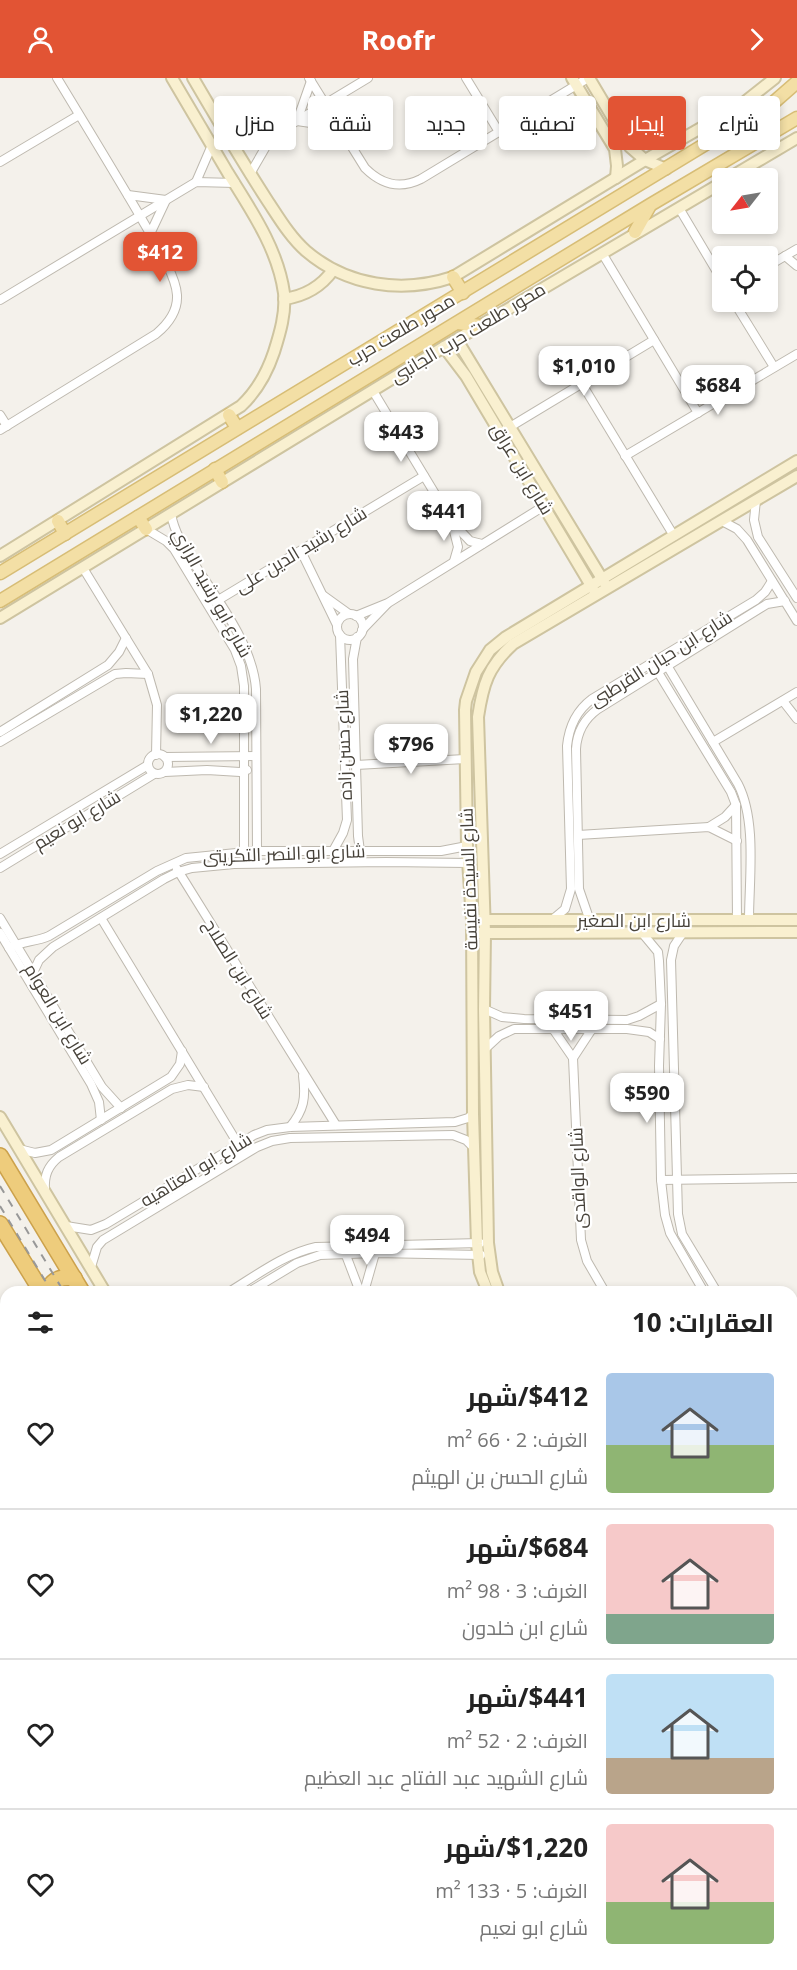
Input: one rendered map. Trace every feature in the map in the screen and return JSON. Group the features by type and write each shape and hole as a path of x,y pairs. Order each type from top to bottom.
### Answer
{"highway":[{"path":"0,1156 79,1286"},
{"path":"0,1224 40,1286"},
{"path":"49,1286 59,1279 74,1278"}],"main road":[{"name":"محور طلعت حرب","path":"780,97 797,82"},
{"name":"محور طلعت حرب","path":"780,128 797,118"},
{"name":"محور طلعت حرب","path":"0,573 698,149"},
{"name":"محور طلعت حرب","path":"0,601 742,150"},
{"path":"635,232 650,205"},
{"path":"453,277 463,293"},
{"path":"458,323 480,326"},
{"path":"365,352 366,361 376,372"},
{"path":"337,368 345,374 350,387"},
{"path":"229,415 237,428"},
{"path":"215,470 222,482"},
{"path":"138,517 146,529"},
{"path":"58,521 65,534"}],"street":[{"path":"0,415 3,428 156,334 170,320 177,302 177,292 170,273 150,234 57,78"},
{"path":"0,556 229,415 252,396 265,374 278,341 283,319 284,299 279,270 267,240 172,78"},
{"path":"193,78 214,114"},
{"path":"338,96 368,78"},
{"path":"353,150 374,177 384,183 405,185 421,179 499,132 466,78"},
{"path":"551,96 573,81 589,78 624,140 645,160 666,169"},
{"path":"236,150 294,240 306,251 333,270 356,279 390,286 424,285 453,277 645,160 741,105 775,78"},
{"path":"310,79 320,96"},
{"path":"297,121 310,79"},
{"path":"573,81 615,149 616,178"},
{"path":"297,121 308,114"},
{"path":"0,162 79,115"},
{"path":"297,121 308,123"},
{"path":"746,168 797,138"},
{"path":"196,182 212,145"},
{"path":"250,174 264,150"},
{"path":"0,300 196,182 235,183"},
{"name":"محور طلعت حرب الجانبى","path":"0,618 444,347 712,188"},
{"path":"128,195 166,200"},
{"path":"150,234 166,200"},
{"path":"679,208 712,264"},
{"path":"778,260 797,249"},
{"path":"602,253 698,413"},
{"path":"785,256 797,266"},
{"path":"284,299 294,298 312,290 320,285 333,270"},
{"path":"740,312 774,367"},
{"name":"شارع ابن عراق","path":"457,340 544,506 593,589"},
{"path":"504,430 654,340"},
{"name":"شارع ابن عراق","path":"444,347 458,363 504,430 605,583"},
{"path":"625,456 797,354"},
{"path":"582,384 674,536"},
{"path":"373,391 452,522 470,541 482,544"},
{"name":"شارع السيدة نفيسة","path":"605,583 674,536 797,461"},
{"name":"شارع رشيد الدين على","path":"209,606 424,476"},
{"name":"شارع السيدة نفيسة","path":"496,1286 483,1249 474,1149 472,920 467,863 465,759 466,701 476,672 484,658 506,638 722,521 797,476"},
{"path":"756,500 754,520 758,537 797,598"},
{"path":"337,625 340,619 388,603 544,506"},
{"name":"شارع ابو رشيد الرازي","path":"171,514 179,540 218,600 252,666 255,689 257,851"},
{"path":"722,521 742,534 797,621"},
{"path":"452,522 458,547 453,562"},
{"name":"شارع ابو رشيد الرازي","path":"146,529 166,541 174,549 235,650 243,673 244,852"},
{"path":"301,551 324,596 340,635 348,640 359,634 388,603"},
{"path":"83,568 148,674 157,705 156,755"},
{"name":"شارع ابن حيان القرطبى","path":"590,921 575,889 567,746 571,726 585,705 756,600 772,581"},
{"name":"شارع السيدة نفيسة","path":"485,1286 482,1279 486,1047 485,933 478,717 484,682 499,656 593,589"},
{"path":"324,596 362,622 359,634"},
{"name":"شارع ابن حيان القرطبى","path":"551,921 565,909 575,889 578,835 576,748 579,730 591,714 667,666 767,604 785,601"},
{"name":"شارع حسن زاده","path":"359,634 353,659 360,851"},
{"name":"شارع حسن زاده","path":"333,851 344,833 347,820 340,635"},
{"path":"0,732 108,665 119,652 126,638"},
{"path":"662,657 743,793 749,813 750,830 748,921"},
{"path":"652,662 728,787 736,805 737,921"},
{"path":"0,741 114,674 148,674"},
{"path":"713,742 797,693"},
{"path":"783,701 797,719"},
{"path":"256,756 165,757 156,755 150,758 148,765 154,774 256,769"},
{"path":"165,757 168,765 165,772"},
{"path":"356,765 465,759"},
{"name":"شارع ابو نعيم","path":"0,854 148,765"},
{"name":"شارع ابو نعيم","path":"0,868 154,774"},
{"path":"578,835 709,827 725,818 736,805"},
{"path":"709,827 737,841"},
{"path":"737,830 750,830"},
{"name":"شارع ابو النصر التكريتى","path":"13,946 49,936 173,863 197,856 257,851 441,851 467,846"},
{"name":"شارع ابن الصلاح","path":"173,863 336,1125"},
{"name":"شارع ابو النصر التكريتى","path":"33,973 43,955 178,872 234,864 467,863"},
{"name":"شارع ابن العوام","path":"0,918 13,946 95,1091 101,1120"},
{"path":"101,918 238,1144"},
{"name":"شارع ابن الصغير","path":"472,920 797,920"},
{"name":"شارع ابن الصغير","path":"472,933 797,932"},
{"name":"شارع ابن العوام","path":"0,933 33,973 102,1087 121,1108"},
{"path":"643,934 658,952 661,1004 661,1180 667,1226 701,1286"},
{"path":"682,934 674,946 671,960 679,1226 714,1286"},
{"path":"484,1009 502,1017 524,1019 627,1020 661,1004"},
{"path":"524,1019 524,1029"},
{"path":"627,1020 627,1029"},
{"path":"486,1047 508,1030 524,1029 627,1029 649,1032 660,1039"},
{"path":"553,1029 573,1058 592,1029"},
{"path":"19,1149 35,1153 51,1150 174,1074 180,1064 182,1052"},
{"name":"شارع الواقدى","path":"573,1058 581,1240 587,1261 602,1286"},
{"path":"290,1127 304,1104 303,1075"},
{"path":"45,1191 46,1171 59,1157 172,1089 188,1085 204,1087"},
{"name":"شارع ابو العتاهيه","path":"66,1226 91,1230 106,1224 260,1132 290,1127 455,1122 473,1114"},
{"path":"0,1117 102,1286"},
{"name":"شارع ابو العتاهيه","path":"91,1267 97,1247 103,1240 214,1171 272,1141 290,1138 453,1135 466,1140 474,1149"},
{"path":"661,1180 797,1178"},
{"path":"239,1286 276,1263 305,1249 343,1245 376,1249 483,1249"},
{"path":"343,1245 359,1286"},
{"path":"305,1249 308,1258"},
{"path":"259,1286 308,1258 376,1249"},
{"path":"364,1286 376,1249"}],"railway":[{"path":"0,1186 60,1286"},
{"path":"0,1206 48,1286"}]}
